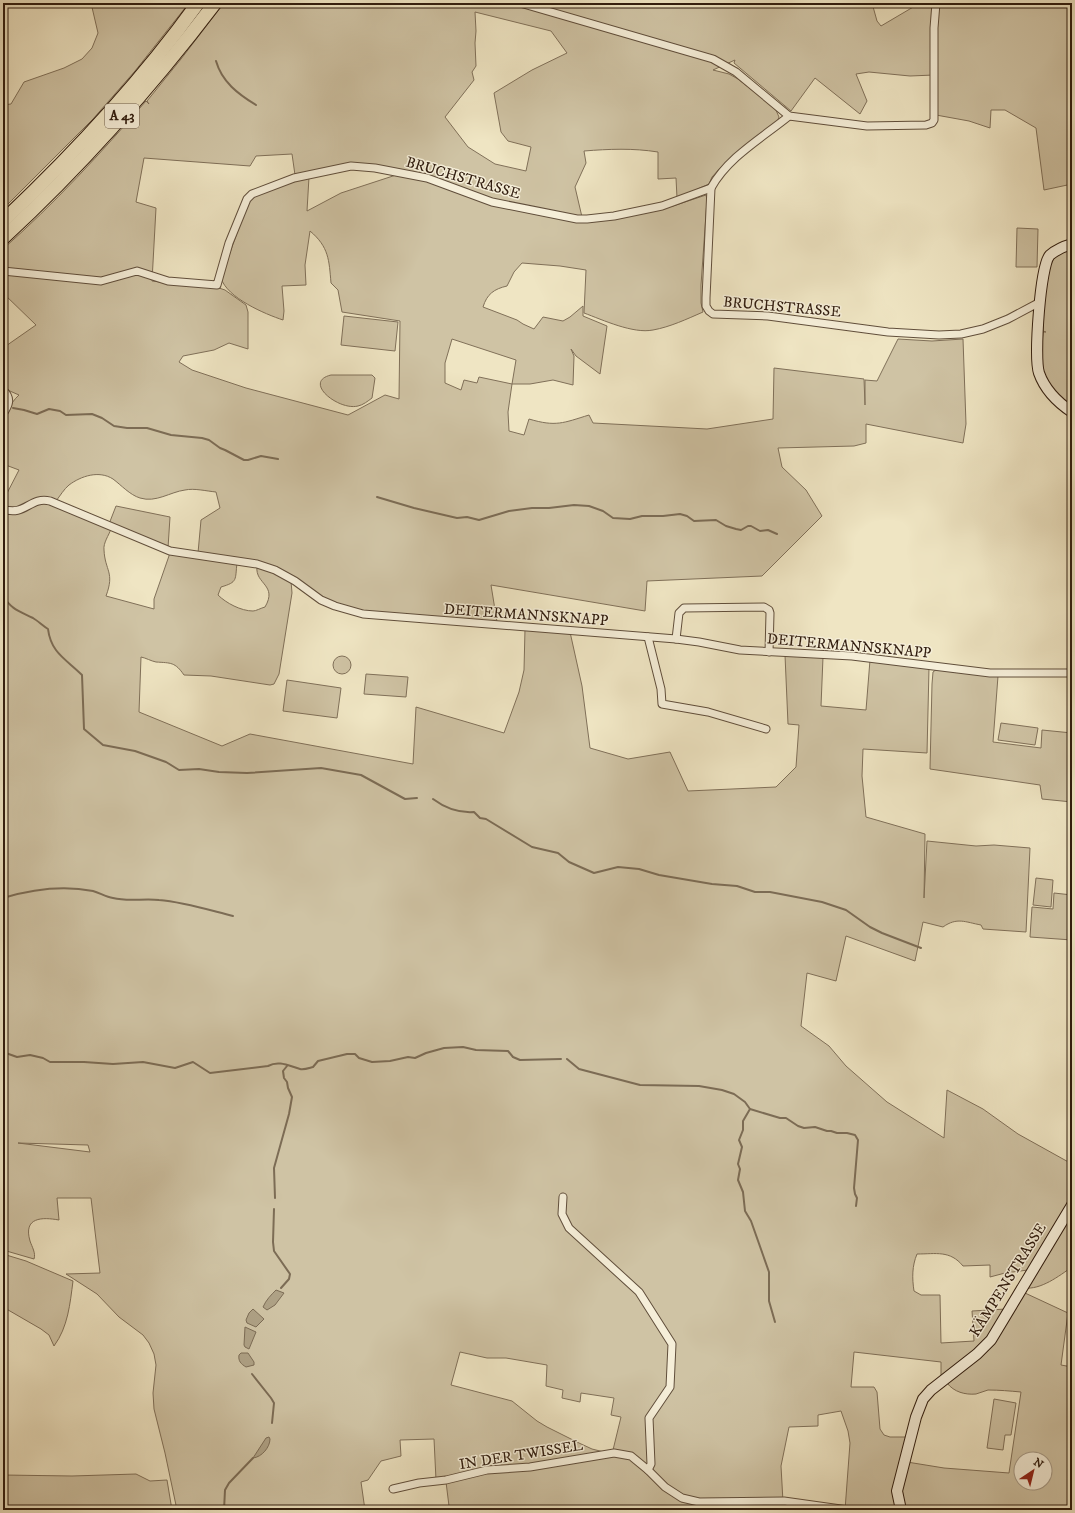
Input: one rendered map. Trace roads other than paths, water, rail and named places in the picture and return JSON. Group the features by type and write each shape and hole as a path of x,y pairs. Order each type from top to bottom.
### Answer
{"highway":[{"name":"A 43","path":"3,238 12,218 122,98 198,3"},
{"name":"A 43","path":"12,218 65,178 110,130 161,71 215,3"}],"street":[{"path":"520,3 713,59 736,72 789,116 867,126 926,125 932,123 935,114 934,28 936,3"},
{"path":"710,188 719,175 732,161 789,116"},
{"name":"BRUCHSTRASSE","path":"3,271 101,281 137,271 168,281 217,286 230,243 247,199 252,194 294,178 351,166 375,168 427,178 492,202 587,220 662,206 710,188 706,306 713,314 768,316 888,332 952,335 988,328 1040,302"},
{"path":"1072,244 1050,255 1047,260 1040,302 1037,353 1039,372 1051,394 1063,406 1072,412"},
{"path":"3,390 9,397 9,401 3,414"},
{"name":"DEITERMANNSKNAPP","path":"3,510 16,512 39,501 50,501 170,551 258,564 275,570 288,577 321,600 335,606 363,614 676,639 740,650 852,656 990,673 1072,674"},
{"path":"676,639 679,613 682,609 764,607 769,610 770,613 770,652"},
{"path":"648,637 661,689 662,704 708,712 766,729"},
{"path":"563,1197 562,1214 569,1228 639,1292 672,1344 670,1387 650,1418 651,1464 648,1470"},
{"name":"KÄMPENSTRASSE","path":"901,1510 897,1492 916,1417 923,1399 931,1390 987,1345 1072,1205"},
{"name":"IN DER TWISSEL","path":"393,1489 420,1483 446,1480 487,1470 530,1467 614,1453 631,1456 648,1470 665,1488 682,1498 699,1502 784,1501 848,1510"}],"waterway":[{"path":"216,61 222,75 232,87 256,105"},
{"path":"13,408 37,414 49,409 60,411 66,415 92,414 102,418 114,426 127,428 147,428 171,435 209,440 220,448 244,460 261,456 278,459"},
{"path":"377,497 414,508 457,518 467,517 479,520 509,511 574,505 589,506 603,511 613,518 630,519 642,516 680,514 687,516 694,521 716,520 726,526 736,529 741,530 751,526 760,531 768,530 777,534"},
{"path":"3,596 13,607 33,618 48,629 52,644 56,650 82,675 84,729 103,745 135,751 166,762 179,770 199,769 219,772 247,773 321,768 361,775 405,799 417,798"},
{"path":"433,799 442,805 453,809 463,812 474,812 480,818 486,819 532,847 558,853 569,862 594,873 618,867 639,869 659,875 712,884 737,886 755,892 770,892 822,902 846,910 870,927 921,948"},
{"path":"3,898 36,890 70,888 93,891 108,897 119,899 178,902 233,916"},
{"path":"3,1052 17,1057 30,1055 43,1058 50,1062 113,1064 143,1062 175,1068 193,1062 210,1073 268,1066 272,1064 284,1064 305,1069 313,1067 318,1061 347,1054 355,1054 359,1058 372,1062 390,1061 408,1057 415,1058 444,1048 463,1047 476,1050 508,1051 513,1057 520,1060 561,1059"},
{"path":"567,1059 579,1069 640,1085 699,1086 722,1090 734,1094 745,1102 750,1109 780,1118 786,1118 798,1126 804,1128 815,1127 827,1131 855,1135 858,1140 854,1188 857,1198 856,1206"},
{"path":"275,1198 274,1168 289,1114 292,1097 287,1082 284,1078 283,1071 287,1066"},
{"path":"750,1109 743,1121 743,1130 739,1140 742,1147 738,1164 740,1169 738,1180 743,1192 745,1211 751,1221 769,1272 769,1301 775,1322"},
{"path":"274,1209 274,1251 290,1274 289,1279 281,1288"},
{"path":"252,1374 274,1403 272,1423"},
{"path":"224,1510 225,1490 229,1483 253,1458"}]}
